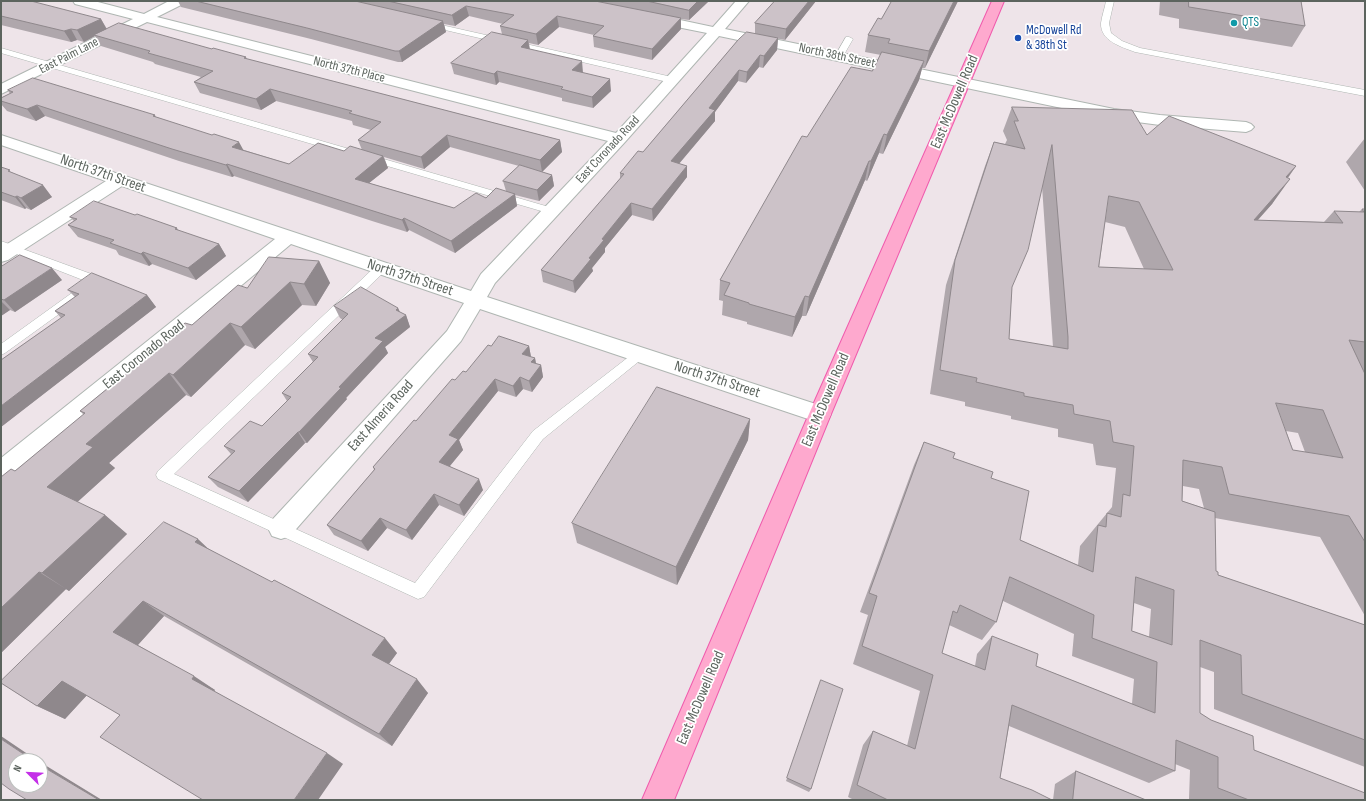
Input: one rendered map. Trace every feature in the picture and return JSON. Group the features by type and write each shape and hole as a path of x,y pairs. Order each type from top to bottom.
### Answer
{"main road":[{"name":"East McDowell Road","path":"658,800 820,414 998,1"}],"street":[{"name":"North 37th Place","path":"79,1 619,139"},
{"name":"East Palm Lane","path":"1,90 179,1"},
{"name":"East Coronado Road","path":"476,300 488,279 619,139 743,1"},
{"name":"North 38th Street","path":"637,15 1114,114 1173,122 1246,127"},
{"name":"North 37th Street","path":"1,140 639,355 820,414"},
{"path":"5,249 120,180"},
{"name":"East Coronado Road","path":"1,472 288,237"},
{"name":"East Almeria Road","path":"281,528 454,336 476,300"}],"lane":[{"path":"1110,1 1106,29 1108,34 1116,41 1138,50 1365,93"},
{"path":"419,22 672,80"},
{"path":"839,56 849,40"},
{"path":"1,50 552,211"},
{"path":"1,350 80,293 90,278 5,249"},
{"path":"381,268 163,475 418,592 538,435 639,355"}],"building":[{"path":"1,1 31,1 101,19 77,30 71,29 64,31 1,16"},
{"path":"196,1 355,1 443,21 399,51 395,51"},
{"path":"388,1 595,1 681,18 652,49 593,36 604,26 557,16 536,34 500,26 514,15 466,6 452,15"},
{"path":"647,1 698,1 689,10"},
{"path":"775,1 809,1 786,29 755,23"},
{"path":"892,1 954,1 929,51 888,43 890,39 868,35 878,18 881,19"},
{"path":"1189,1 1301,1 1305,26 1189,7"},
{"path":"119,23 246,57 244,58 560,140 540,160 447,135 421,157 358,140 381,122 349,113 352,111 270,89 256,99 194,82 213,71 148,53 150,51 94,35"},
{"path":"492,32 528,40 521,47 582,61 572,70 610,79 592,97 561,89 563,87 497,71 494,74 451,63"},
{"path":"747,32 778,38 764,56 760,55 747,72 739,70 709,108 715,110 671,161 687,166 652,209 631,203 602,239 604,240 589,258 591,259 573,281 541,270 624,174 620,173 638,151 643,152 738,40"},
{"path":"882,52 924,61 887,135 884,134 871,161 869,161 809,297 805,296 795,317 724,295 730,283 720,280 802,136 807,137 851,67 872,71"},
{"path":"33,78 155,115 153,116 212,135 214,134 239,142 232,147 289,164 318,143 344,151 350,146 383,156 355,179 454,208 476,193 486,198 496,188 515,194 451,241 404,218 402,220 227,164 226,165 172,149 37,105 27,109 1,101 1,98 13,92 8,90"},
{"path":"1012,107 1132,110 1147,135 1169,116 1296,166 1286,177 1290,179 1254,220 1343,223 1334,211 1364,212 1362,209 1365,209 1365,342 1349,340 1365,374 1365,542 1349,516 1229,494 1222,467 1183,460 1182,501 1215,512 1216,571 1218,572 1218,575 1365,625 1365,740 1242,694 1241,655 1200,640 1200,713 1211,720 1253,736 1254,750 1365,793 1365,800 1249,800 1218,788 1218,757 1176,740 1175,771 1012,705 1000,778 1032,790 1052,800 888,800 857,785 873,731 915,749 933,675 862,646 877,596 869,593 924,442 955,453 953,458 993,472 991,478 1029,491 1020,540 1093,572 1098,525 1106,527 1107,513 1121,517 1123,494 1130,496 1134,446 1113,442 1110,421 1074,414 1073,405 1024,396 1024,393 976,382 977,378 940,370 955,260 994,142 1025,149 1014,121 1018,121","holes":["1052,145 1068,349 1009,339 1012,287 1028,250","1109,196 1139,202 1173,270 1099,267","1276,403 1323,410 1343,458 1293,450","1010,577 1094,615 1092,638 1157,662 1155,713 1036,666 1038,654 992,636 985,670 942,653 953,611 957,613 960,605 996,622","1136,577 1174,590 1172,645 1132,631"]},
{"path":"520,165 552,175 537,190 503,181"},
{"path":"1,167 43,185 21,198 1,192"},
{"path":"94,201 135,215 137,214 219,244 188,268 143,252 141,254 110,243 114,240 68,225 77,219 70,217"},
{"path":"20,255 52,268 4,300 1,299 1,267"},
{"path":"269,257 319,261 304,284 290,282 241,327 230,323 173,375 169,373 86,444 93,447 47,487 105,515 42,573 39,572 1,608 1,477 11,469 15,471 85,413 80,411 185,323 192,325 238,285 247,288"},
{"path":"92,273 147,295 1,406 1,360 65,315 55,311 79,294 68,290"},
{"path":"361,287 398,308 396,310 406,315 375,338 383,341 299,432 239,491 208,477 235,451 224,446 250,421 262,426 291,397 282,393 318,357 308,354 348,314 334,306"},
{"path":"499,336 529,346 522,354 535,358 531,362 541,365 529,381 520,377 513,386 495,379 449,435 458,439 439,462 479,479 459,505 434,494 406,530 380,518 361,541 327,525 375,469 373,467 414,420 416,421 452,379 455,380 463,371 466,372 488,345 491,346"},
{"path":"657,387 750,419 676,567 572,523"},
{"path":"164,522 198,539 195,542 272,582 274,580 385,638 372,655 417,679 379,734 143,601 113,632 194,676 192,679 327,753 294,800 203,800 100,737 120,715 62,681 37,706 1,683 1,681"},
{"path":"821,680 843,689 811,789 787,778"},
{"path":"1,739 22,753 8,753 8,788 1,783"},
{"path":"48,770 99,800 27,800 16,793 48,793"},
{"path":"1076,771 1146,800 1073,800"}],"place":[{"name":"QTS","path":"1234,23"},
{"name":"McDowell Rd & 38th St","path":"1018,38"}]}
